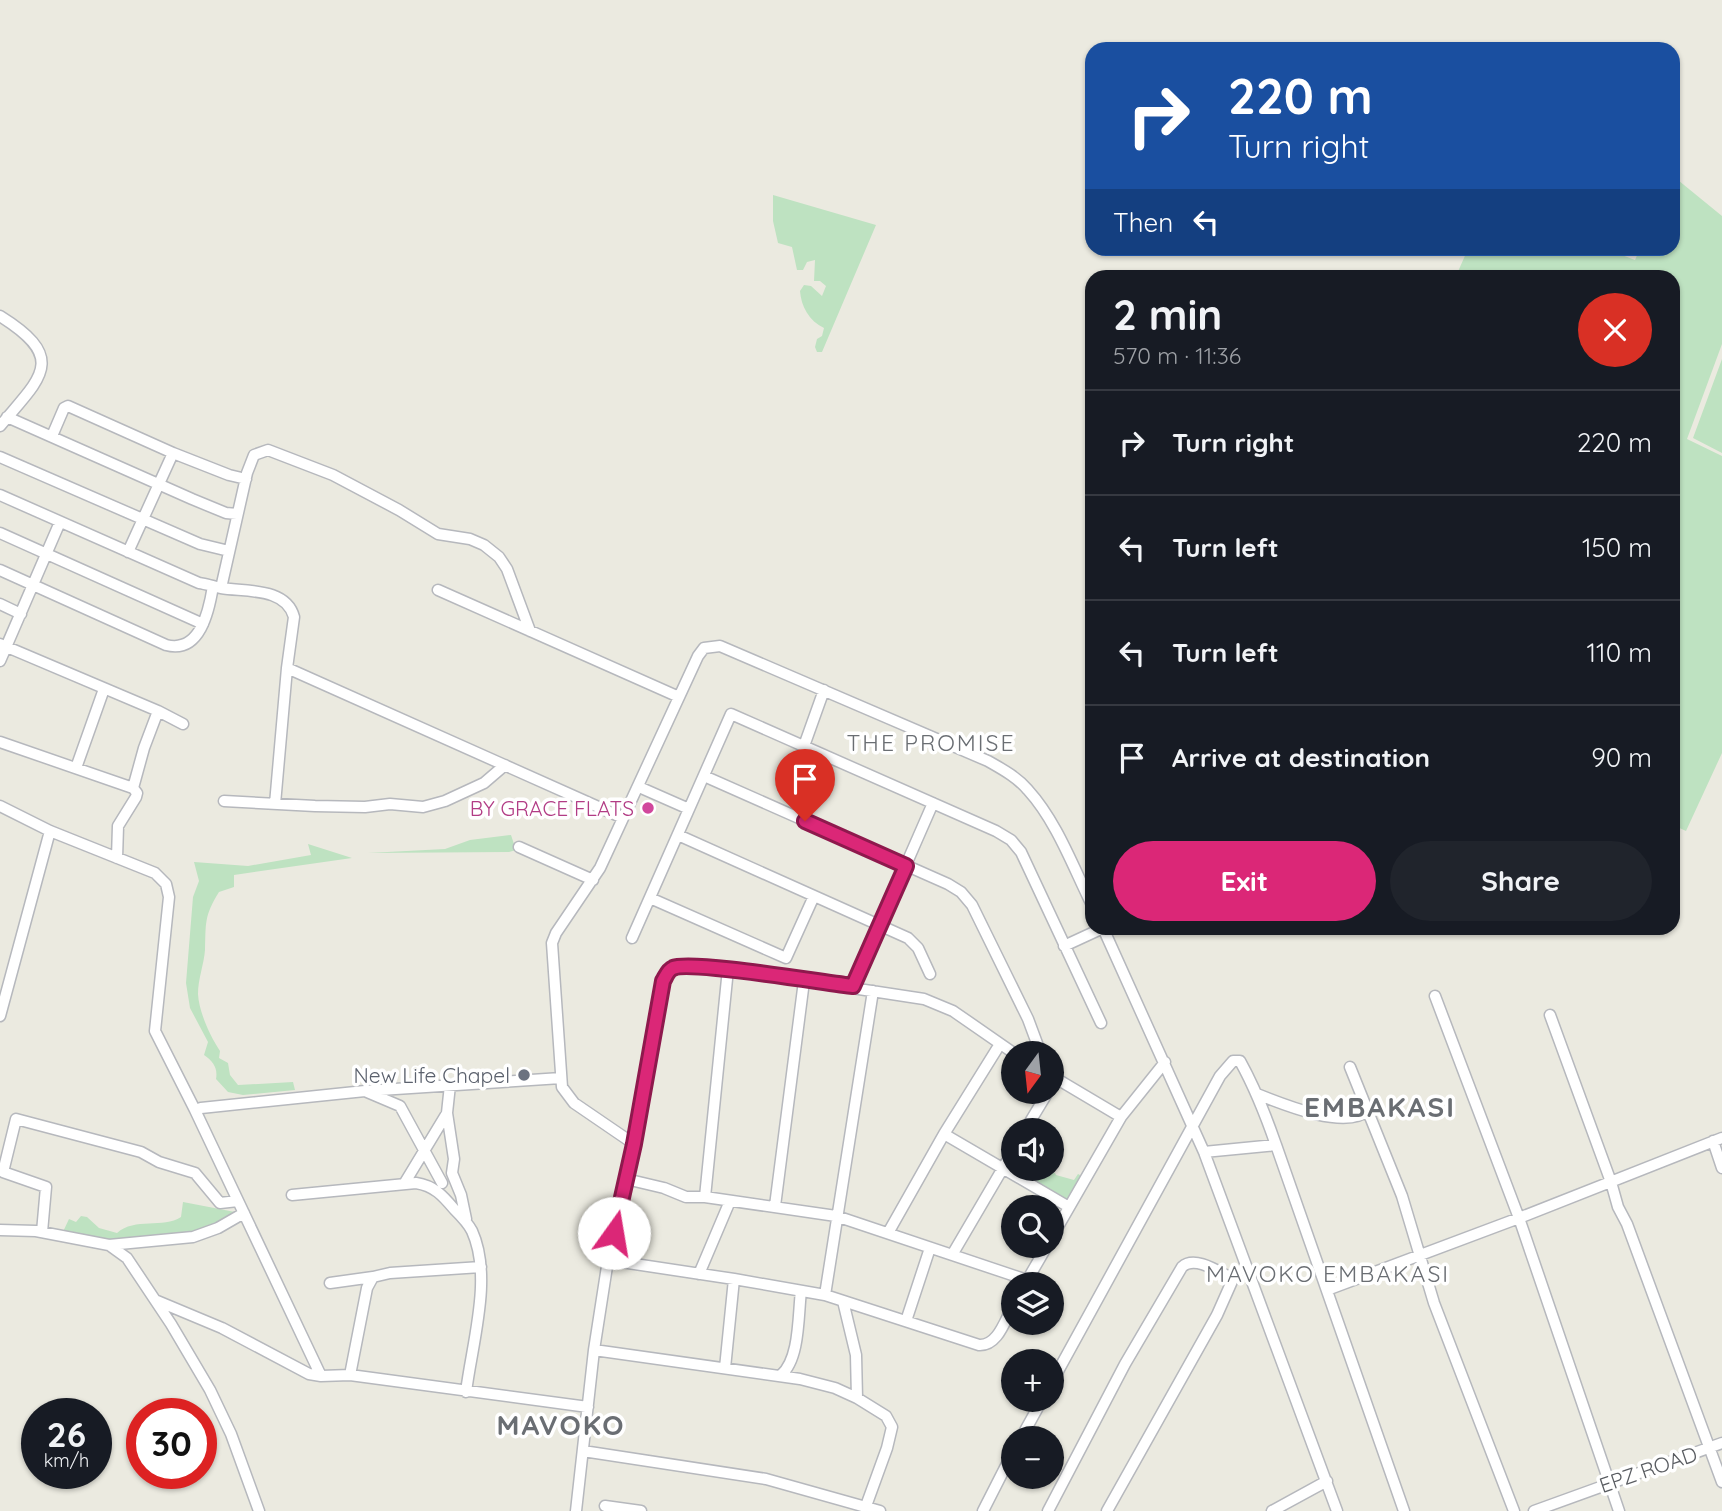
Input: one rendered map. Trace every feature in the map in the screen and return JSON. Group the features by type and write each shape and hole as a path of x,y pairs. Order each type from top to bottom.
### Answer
{"street":[{"path":"0,316 14,325 36,347 43,366 41,373 4,422 52,436 159,485 226,513 237,514"},
{"path":"52,436 64,408 68,406 173,453 246,479"},
{"path":"0,570 172,647 183,646 192,640 209,611 229,551 254,455 268,450 333,475 438,534 470,538 484,545 499,557 507,569 530,631"},
{"path":"128,552 173,453"},
{"path":"0,457 200,544 229,551"},
{"path":"0,495 199,583 264,593 283,600 292,609 294,617 275,804"},
{"path":"0,661 3,645 21,614 60,522"},
{"path":"0,533 203,624"},
{"path":"438,590 679,697"},
{"path":"0,604 21,614"},
{"path":"3,645 183,724"},
{"path":"634,1144 574,1103 562,1087 552,943 555,933 593,880 704,648 720,646 988,761 1015,777 1046,813 1085,891"},
{"path":"287,668 623,818"},
{"path":"76,768 104,689"},
{"path":"804,746 824,690"},
{"path":"133,788 158,711"},
{"path":"632,938 731,715 1004,835 1017,846 1101,1023"},
{"path":"0,743 133,788 137,793 136,797 118,826 117,858"},
{"path":"224,801 424,807 445,802 484,783 505,765"},
{"path":"704,776 955,887 967,898 1028,1019 1036,1041"},
{"path":"639,787 689,809"},
{"path":"853,986 933,803"},
{"path":"0,806 50,831 155,873 163,880 169,891 155,1031 321,1376"},
{"path":"0,1016 50,831"},
{"path":"678,835 914,943 930,974"},
{"path":"519,847 593,880"},
{"path":"650,898 786,958 814,896"},
{"path":"1064,946 1088,935"},
{"path":"1106,935 1205,1152 1337,1511"},
{"path":"576,1511 594,1350 608,1260 634,1144 663,981 671,968 679,966 729,969 853,986 934,1002 953,1011 1000,1044 944,1134 888,1233"},
{"path":"705,1197 729,969"},
{"path":"775,1206 804,981"},
{"path":"825,1296 873,990"},
{"path":"1435,996 1519,1219 1619,1511"},
{"path":"1550,1015 1618,1207 1627,1224 1722,1482"},
{"path":"1064,1360 1220,1076 1233,1061 1240,1061 1257,1094 1276,1145 1404,1511"},
{"path":"1064,1216 1121,1117 1165,1062"},
{"path":"1350,1067 1402,1196 1434,1303 1514,1511"},
{"path":"195,1110 365,1091 561,1078"},
{"path":"450,1085 447,1113 452,1134 454,1178 481,1266 479,1304 466,1392"},
{"path":"1064,1087 1121,1117"},
{"path":"365,1091 400,1106 444,1197 467,1224"},
{"path":"1257,1094 1290,1107 1344,1118 1361,1117 1368,1110"},
{"path":"404,1184 447,1113"},
{"path":"42,1232 46,1187 3,1172 16,1119 141,1152 168,1166 195,1173 220,1203 238,1201"},
{"path":"944,1134 1001,1168"},
{"path":"1327,1290 1519,1219 1717,1140 1722,1168"},
{"path":"1205,1152 1276,1145"},
{"path":"952,1255 1001,1172"},
{"path":"292,1195 404,1184 437,1184 454,1178"},
{"path":"626,1179 664,1188 686,1197 705,1197 836,1216 1001,1273"},
{"path":"1024,1181 1069,1207"},
{"path":"699,1273 730,1201"},
{"path":"0,1230 42,1232 109,1245 193,1237 218,1228 244,1213"},
{"path":"109,1245 127,1258 210,1390 231,1434 259,1511"},
{"path":"906,1321 930,1248"},
{"path":"608,1260 825,1296 985,1346 995,1339 1001,1328"},
{"path":"1048,1511 1125,1364 1182,1267 1193,1261 1233,1279"},
{"path":"330,1283 390,1273 481,1266"},
{"path":"1107,1511 1217,1315 1233,1279 1248,1269"},
{"path":"350,1375 367,1288 373,1277"},
{"path":"725,1368 734,1279"},
{"path":"781,1375 789,1368 793,1356 801,1291"},
{"path":"155,1300 222,1328 298,1370 321,1376 350,1375 588,1407"},
{"path":"842,1301 856,1355 857,1398"},
{"path":"594,1350 781,1375 835,1388 857,1398 886,1416 892,1427 866,1506"},
{"name":"EPZ ROAD","path":"1534,1511 1722,1443"},
{"path":"583,1451 766,1479 880,1511"},
{"path":"983,1511 1001,1476"},
{"path":"1272,1511 1327,1481"},
{"path":"605,1506 642,1511"}],"green space":[{"path":"1680,182 1722,216 1722,344 1687,439 1722,456 1722,753 1686,831 1680,828 1680,270 1459,270 1465,256 1624,256 1635,260 1637,256 1680,256"},
{"path":"773,195 876,225 822,352 817,352 815,347 824,328 807,312 800,291 804,285 811,286 822,296 826,286 820,281 814,281 815,260 807,262 803,270 797,270 792,247 778,243 773,221"},
{"path":"1722,359 1722,453 1693,438"},
{"path":"511,835 516,850 509,852 368,853 445,849 470,840"},
{"path":"308,844 352,858 234,875 234,887 219,892 208,914 198,994 206,1024 220,1051 219,1058 228,1063 230,1075 238,1085 293,1082 295,1090 243,1095 228,1092 216,1079 214,1065 204,1055 208,1042 190,1008 186,983 193,897 199,881 194,862 248,866 311,855"},
{"path":"1078,1174 1082,1176 1067,1202 1064,1195 1055,1195 1032,1181 1064,1181 1064,1177 1074,1180"},
{"path":"183,1202 235,1212 218,1228 109,1245 61,1236 69,1219 76,1222 81,1216 87,1217 99,1228 117,1233 132,1225 174,1220 181,1217"}],"place":[{"name":"BY GRACE FLATS","path":"648,808"},
{"name":"New Life Chapel","path":"524,1075"}],"district":[{"name":"THE PROMISE","path":"931,742"},
{"name":"EMBAKASI","path":"1380,1106"},
{"name":"MAVOKO EMBAKASI","path":"1328,1273"},
{"name":"MAVOKO","path":"561,1424"}],"route":[{"path":"614,1233 634,1144 663,981 667,972 679,966 729,969 853,986 881,926 906,866 805,821"}]}
